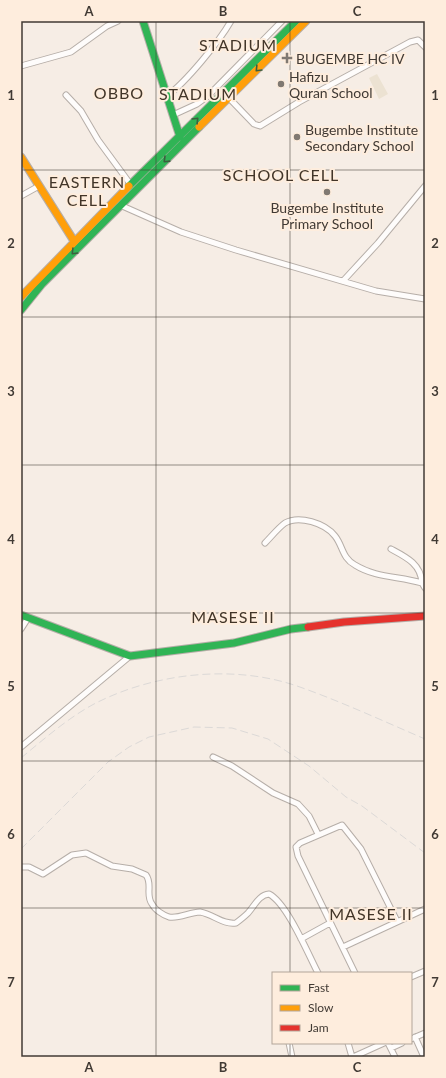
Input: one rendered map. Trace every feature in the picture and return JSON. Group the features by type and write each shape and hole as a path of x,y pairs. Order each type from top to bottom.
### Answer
{"main road":[{"path":"143,21 180,137"},
{"path":"21,297 74,241 296,21"},
{"path":"21,310 42,284 306,21"},
{"path":"21,157 74,241"},
{"path":"25,616 130,656 234,643 291,629 344,622 425,616"}],"street":[{"path":"21,66 71,52 107,26 118,21"},
{"path":"167,96 190,73 231,21"},
{"path":"173,115 197,104 208,96 282,21"},
{"path":"230,98 254,124 260,126 299,102 410,42 418,40 425,47"},
{"path":"66,96 81,111 98,140 131,186"},
{"path":"21,196 39,186"},
{"path":"343,281 378,243 425,186"},
{"path":"120,205 182,232 236,250 387,293 425,299"},
{"path":"265,543 284,524 288,522 306,521 318,523 336,536 346,559 355,565 372,574 410,579 422,583"},
{"path":"391,549 408,558 416,565 422,576 422,583 425,588"},
{"path":"21,629 25,616"},
{"path":"21,747 130,656"},
{"path":"213,757 232,766 273,793 298,804 309,816 318,834"},
{"path":"355,972 296,851 296,847 300,843 318,834 342,825 361,849 397,921"},
{"path":"21,866 29,867 43,874 72,855 86,853 112,866 132,869 146,875 150,884 149,893 152,904 157,910 170,917 202,912 226,922 236,923 260,898 265,894 269,894 278,901 301,939 318,972"},
{"path":"343,947 425,909"},
{"path":"301,939 330,923"},
{"path":"412,977 425,971"},
{"path":"424,1057 413,1038 425,1033"},
{"path":"289,1044 292,1057"},
{"path":"348,1044 352,1057 382,1044"},
{"path":"389,1046 395,1057"}],"shaded area":[{"path":"377,74 388,94 379,99 369,78"}],"railway":[{"path":"21,758 56,729 94,704 117,693 142,685 194,675 247,675 272,679 313,692 425,739"},
{"path":"21,849 108,762 129,747 149,737 194,727 232,728 268,739 309,766 346,797 362,806 425,853"}],"traffic: fast":[{"path":"143,21 180,137"},
{"path":"129,186 296,21"},
{"path":"21,310 42,284 199,127"},
{"path":"21,615 130,656 234,643 291,629 308,627"}],"traffic: slow":[{"path":"199,127 306,21"},
{"path":"21,157 74,241"},
{"path":"21,297 129,186"}],"traffic: jam":[{"path":"308,627 344,622 425,616"}],"place":[{"name":"BUGEMBE HC IV","path":"287,58"},
{"name":"Hafizu Quran School","path":"281,84"},
{"name":"Bugembe Institute Secondary School","path":"297,137"},
{"name":"Bugembe Institute Primary School","path":"327,192"}],"district":[{"name":"STADIUM","path":"238,44"},
{"name":"OBBO","path":"119,92"},
{"name":"STADIUM","path":"198,93"},
{"name":"SCHOOL CELL","path":"281,174"},
{"name":"EASTERN CELL","path":"87,190"},
{"name":"MASESE II","path":"233,616"},
{"name":"MASESE II","path":"371,913"}]}
